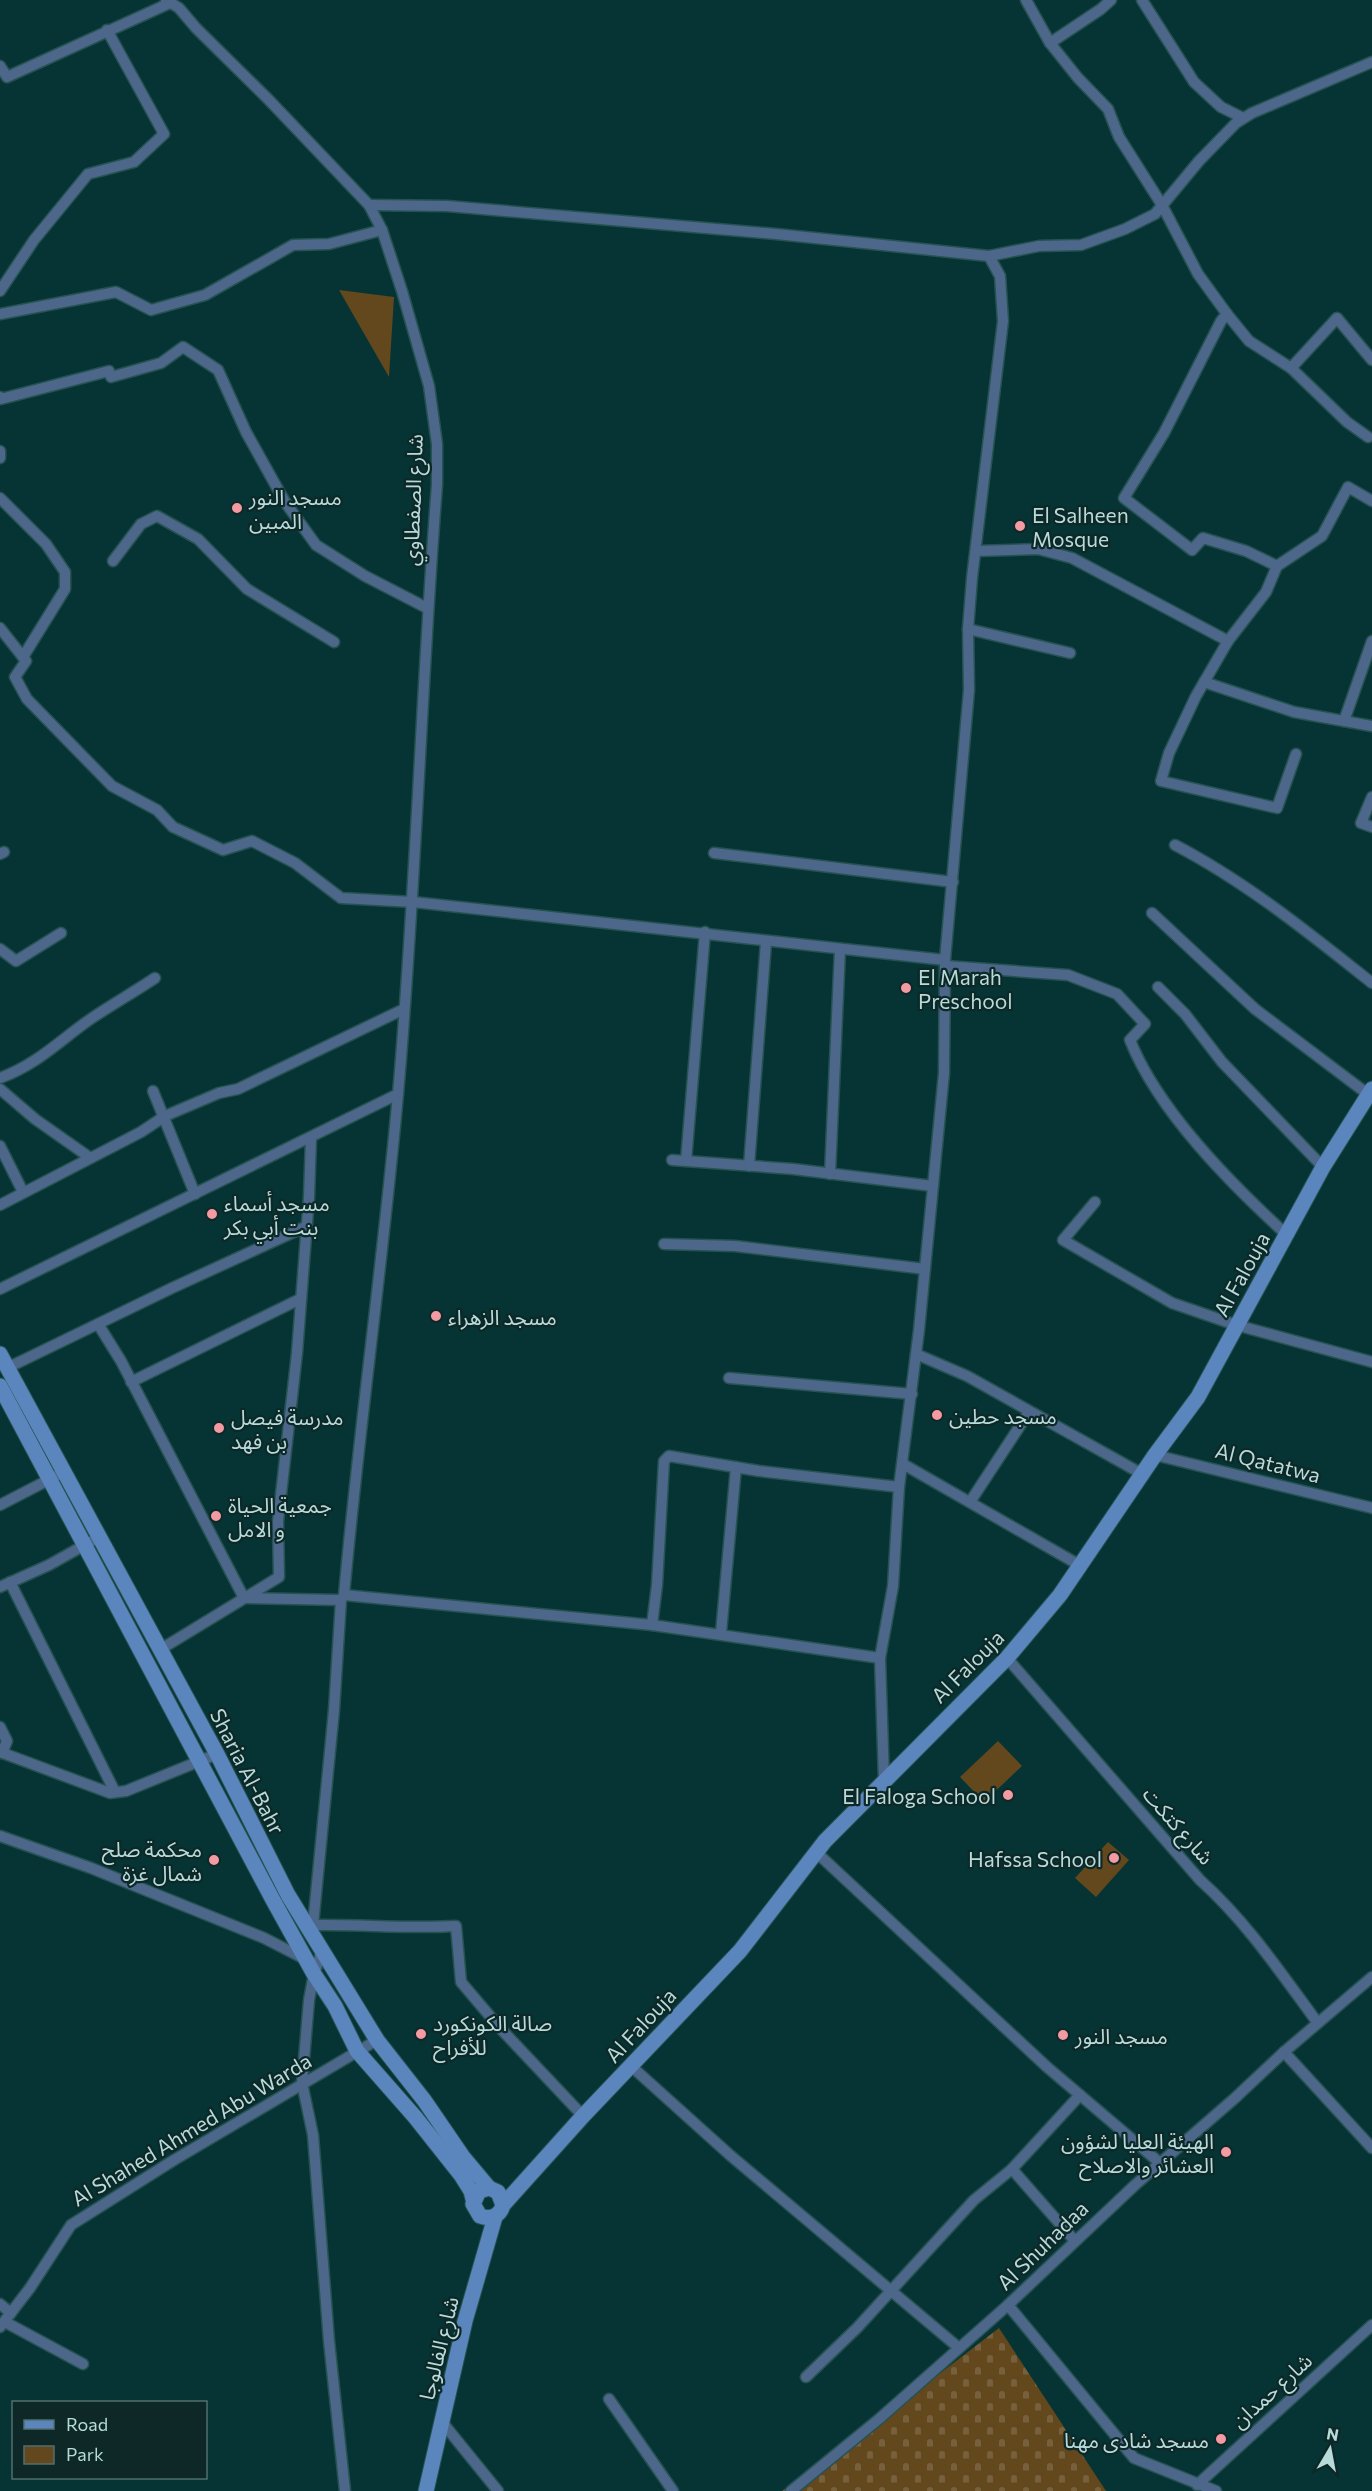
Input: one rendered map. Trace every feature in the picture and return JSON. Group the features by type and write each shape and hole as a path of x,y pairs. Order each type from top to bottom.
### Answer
{"main road":[{"name":"Al Falouja","path":"499,2211 584,2116 740,1951 816,1852 884,1780 1007,1658 1060,1595 1144,1475 1155,1455 1198,1397 1323,1167 1370,1092"},
{"name":"Sharia Al-Bahr","path":"0,1354 217,1754 288,1895 310,1925 322,1952 376,2040 424,2100 463,2157 489,2188"},
{"name":"Sharia Al-Bahr","path":"0,1386 305,1959 334,2006 357,2051 416,2117 461,2175 473,2199"},
{"path":"489,2188 501,2195 499,2211 485,2218 476,2213 472,2204 479,2191 489,2188"},
{"name":"شارع الفالوجا","path":"426,2491 465,2320 499,2211"}],"street":[{"path":"1026,0 1050,43 1078,78 1108,109 1119,137 1162,205 1198,274 1227,314 1249,341 1291,368 1347,422 1368,437"},
{"path":"1050,43 1111,0"},
{"path":"1142,0 1194,82 1221,107 1243,118"},
{"path":"0,66 4,80 107,30 176,3"},
{"name":"شارع الصفطاوي","path":"176,3 196,28 268,99 369,205 382,230 402,291 429,386 437,444 413,902 398,1094 342,1598 334,1710 310,1925"},
{"path":"0,291 34,240 88,174 134,162 164,134 107,30"},
{"path":"369,205 447,206 776,234 989,256 1039,246 1081,245 1125,230 1155,214 1199,160 1243,118 1372,62"},
{"path":"0,314 116,292 151,310 205,295 293,245 329,244 382,230"},
{"path":"884,1780 880,1658 893,1586 899,1486 912,1394 944,1073 945,963 969,690 968,629 1003,321 1000,276 989,256"},
{"path":"1227,314 1164,433 1124,498 1192,550 1203,538 1246,551 1277,566"},
{"path":"1291,368 1337,318 1372,360"},
{"path":"0,401 109,371 111,377 160,363 183,347 218,370 246,432 285,502 316,545 365,576 427,608"},
{"path":"0,451 0,458"},
{"path":"1296,754 1277,808 1161,781 1169,753 1196,696 1228,641 1266,592 1277,566 1322,536 1348,487 1372,501"},
{"path":"0,498 46,544 65,572 65,589 23,657"},
{"path":"114,561 141,524 157,516 198,539 247,589 334,642"},
{"path":"976,551 1038,549 1072,558 1228,641"},
{"path":"0,628 26,661 15,677 27,699 112,786 157,810 173,827 223,850 252,841 295,863 341,897 413,902 705,932 766,942 1068,975 1116,994 1145,1024 1130,1040 1146,1076 1191,1135 1242,1194 1287,1235"},
{"path":"968,629 1070,653"},
{"path":"1344,721 1372,641"},
{"path":"1204,682 1294,712 1372,726"},
{"path":"1372,796 1361,823 1372,827"},
{"path":"1175,845 1206,861 1248,888 1372,982"},
{"path":"714,853 953,882"},
{"path":"1152,913 1256,1009 1370,1092"},
{"path":"686,1161 705,932"},
{"path":"0,949 16,961 61,933"},
{"path":"748,1166 759,1052 766,942"},
{"path":"830,1174 840,949"},
{"path":"0,1078 22,1070 53,1049 91,1018 155,978"},
{"path":"1158,987 1185,1014 1222,1062 1323,1167"},
{"path":"0,1205 141,1132 165,1116 219,1093 238,1089 404,1009"},
{"path":"0,1089 35,1119 89,1157"},
{"path":"153,1091 195,1194"},
{"path":"0,1289 398,1094"},
{"path":"161,1649 279,1577 278,1521 297,1353 311,1138"},
{"path":"0,1146 23,1192"},
{"path":"672,1160 933,1186"},
{"path":"1095,1202 1063,1240 1172,1303 1236,1325 1372,1362"},
{"path":"7,1368 307,1226"},
{"path":"664,1244 735,1246 925,1269"},
{"path":"131,1382 300,1299"},
{"path":"98,1324 131,1382 244,1598"},
{"path":"916,1354 967,1376 1144,1475"},
{"path":"729,1378 912,1394"},
{"path":"970,1502 1029,1412"},
{"name":"Al Qatatwa","path":"1155,1455 1372,1508"},
{"path":"652,1625 657,1585 664,1461 669,1456 736,1467 899,1486"},
{"path":"903,1464 1081,1566"},
{"path":"721,1633 736,1467"},
{"path":"0,1504 64,1472"},
{"path":"99,1537 49,1565 5,1584 115,1792"},
{"path":"244,1598 342,1598 652,1625 880,1658"},
{"name":"شارع كتكت","path":"1007,1658 1200,1880 1223,1901 1271,1959 1317,2022"},
{"path":"0,1727 7,1741 1,1752 110,1793 126,1791 217,1754"},
{"path":"0,1836 91,1868 264,1938 305,1959"},
{"path":"816,1852 1080,2095 1160,2163"},
{"path":"310,1925 359,1924 416,1929 456,1926 461,1982 500,2028 584,2116"},
{"path":"322,1952 314,1974 309,2000 302,2083 313,2135 329,2341 345,2491"},
{"name":"Al Shuhadaa","path":"791,2491 879,2419 1008,2305 1160,2163 1317,2022 1372,1977"},
{"name":"Al Shahed Ahmed Abu Warda","path":"5,2321 71,2225 174,2160 376,2040"},
{"path":"1284,2052 1372,2148"},
{"path":"631,2066 731,2156 959,2348"},
{"path":"806,2377 857,2328 974,2200 1012,2169 1080,2095"},
{"path":"1012,2169 1075,2241"},
{"path":"0,2304 5,2321 83,2364"},
{"path":"1008,2305 1134,2458 1216,2491"},
{"name":"شارع حمدان","path":"1197,2485 1372,2325"},
{"path":"609,2399 673,2491"},
{"path":"442,2422 498,2491"}],"green space":[{"path":"339,290 394,297 389,377"},
{"path":"998,1741 1022,1766 984,1802 960,1777"},
{"path":"1108,1842 1129,1860 1096,1897 1075,1878"},
{"path":"999,2328 1106,2491 782,2491 835,2454"}],"place":[{"name":"مسجد النور المبين","path":"237,508"},
{"name":"El Salheen Mosque","path":"1020,526"},
{"name":"El Marah Preschool","path":"906,988"},
{"name":"مسجد أسماء بنت أبي بكر","path":"212,1214"},
{"name":"مسجد الزهراء","path":"436,1316"},
{"name":"مسجد حطين","path":"937,1415"},
{"name":"مدرسة فيصل بن فهد","path":"219,1428"},
{"name":"جمعية الحياة و الامل","path":"216,1516"},
{"name":"El Faloga School","path":"1008,1795"},
{"name":"Hafssa School","path":"1114,1858"},
{"name":"محكمة صلح شمال غزة","path":"214,1860"},
{"name":"صالة الكونكورد للأفراح","path":"421,2034"},
{"name":"مسجد النور","path":"1063,2035"},
{"name":"الهيئة العليا لشؤون العشائر والاصلاح","path":"1226,2152"},
{"name":"مسجد شادى مهنا","path":"1221,2439"}]}
